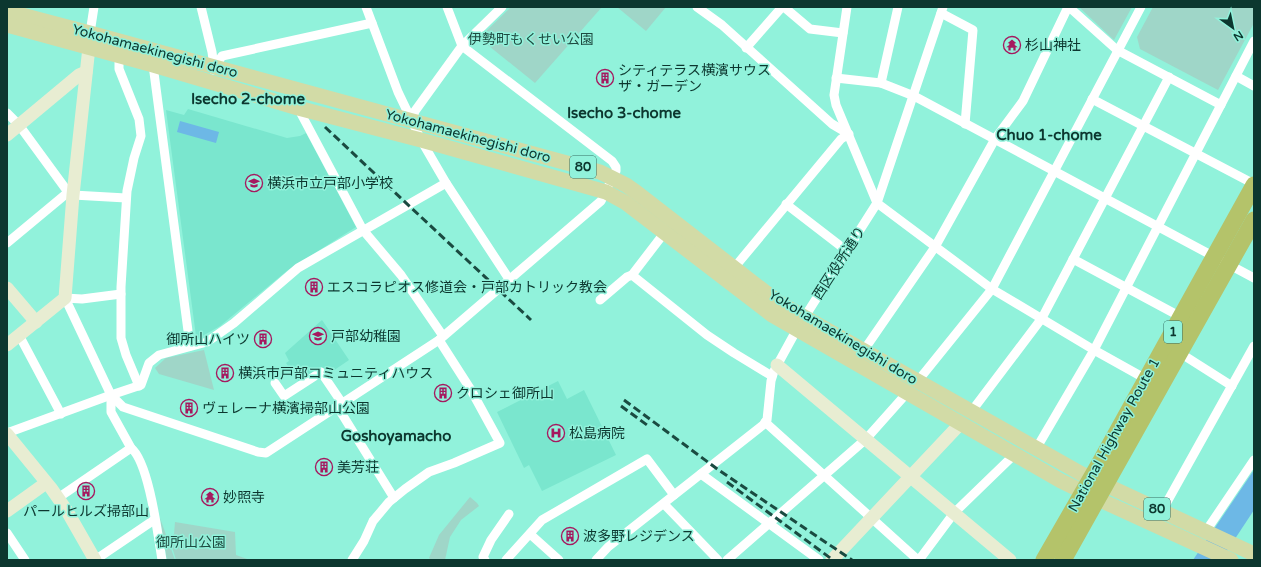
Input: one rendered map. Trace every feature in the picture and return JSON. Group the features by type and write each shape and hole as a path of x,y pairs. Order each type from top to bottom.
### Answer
{"highway":[{"name":"National Highway Route 1","path":"1063,560 1180,353 1222,261 1254,184"},
{"name":"National Highway Route 1","path":"1044,560 1181,317 1254,220"}],"main road":[{"name":"Yokohamaekinegishi doro","path":"7,11 90,33 212,74 298,108 421,140 606,192 626,202 772,315 801,323 864,350 917,382 1036,449 1087,485"},
{"name":"Yokohamaekinegishi doro","path":"7,25 153,65 212,74 412,120 600,172 614,178 636,192 778,302 801,323 907,393 1015,454 1087,485"},
{"name":"80","path":"1087,485 1199,545 1229,559"},
{"name":"80","path":"1102,492 1162,511 1251,553"}],"street":[{"path":"94,7 72,192 66,298 111,395 123,407 263,453 272,450 441,338 601,201 614,178 616,171 612,161 462,46 447,7"},
{"path":"201,7 212,52 212,74"},
{"path":"366,7 398,92 421,140 506,281"},
{"path":"412,120 415,110 462,46 502,7"},
{"path":"697,7 722,25 832,124 849,134"},
{"path":"746,48 783,7 810,29 843,33"},
{"path":"846,7 834,95 836,105 877,203 992,289 1146,379"},
{"path":"881,83 898,7"},
{"path":"864,350 935,247 995,139 1023,101 1068,7 1117,50 1221,105"},
{"path":"917,382 992,289 1141,7"},
{"path":"942,10 973,30 965,124"},
{"name":"西区役所通り","path":"765,422 768,414 775,370 801,323 877,203 942,10"},
{"path":"212,74 222,56 372,23"},
{"path":"1036,449 1094,350 1254,41"},
{"path":"119,56 119,69 139,119 141,136 134,158 126,198 121,294 121,338 126,355 139,386"},
{"path":"153,65 190,346"},
{"path":"7,135 79,75 86,72"},
{"path":"1236,76 1254,86"},
{"path":"971,412 1042,318 1169,77"},
{"path":"836,78 881,83 914,96 1254,278"},
{"path":"1092,99 1254,184"},
{"path":"298,108 363,230 401,275 441,338 500,443 429,472 394,498 373,520 364,541 352,560"},
{"path":"7,113 19,125 72,192"},
{"path":"734,268 841,139 849,134"},
{"path":"154,520 95,560 58,498 7,434 141,385 149,363 159,355 207,342 234,323 298,268 446,183"},
{"path":"7,243 72,192 126,198"},
{"path":"786,204 847,251"},
{"path":"600,300 622,281 632,275 665,232"},
{"path":"1073,259 1181,317"},
{"path":"632,275 707,334 734,353 775,370 866,439 1010,560"},
{"path":"7,288 36,322"},
{"path":"7,345 66,298 82,299 121,294"},
{"path":"19,335 61,414"},
{"path":"1162,511 1254,346"},
{"path":"1180,353 1232,386"},
{"path":"275,383 284,396 321,372 394,498"},
{"path":"727,560 866,439 907,393"},
{"path":"111,395 111,412 131,448 135,451 143,468 152,499 154,520 162,560"},
{"path":"596,560 608,547 759,429 765,422 918,560 954,513 1015,454"},
{"path":"832,560 960,423"},
{"path":"58,498 131,448"},
{"path":"506,560 542,520 647,459 674,495"},
{"path":"1207,531 1254,460"},
{"path":"701,474 819,560"},
{"path":"9,506 46,483"},
{"path":"664,504 718,560"},
{"path":"485,560 483,557 491,540 509,514"},
{"path":"7,533 25,560"},
{"path":"530,534 559,560"}],"shaded area":[{"name":"横浜市立戸部小学校","path":"188,109 287,138 300,136 306,133 356,227 288,270 220,326 199,338 196,336 166,110 184,115"},
{"path":"180,121 219,132 216,143 177,132"},
{"name":"戸部幼稚園","path":"322,320 349,360 327,375 300,383 286,363 289,361 285,353"},
{"name":"松島病院","path":"558,381 567,399 584,390 616,455 542,491 529,465 524,468 497,412"},
{"path":"1254,470 1254,510 1221,560 1193,560"}],"green space":[{"name":"伊勢町もくせい公園","path":"511,7 602,7 535,83 479,38"},
{"path":"617,7 666,7 646,31"},
{"path":"1079,7 1132,7 1114,40"},
{"path":"1153,7 1254,7 1254,23 1218,90 1140,49 1137,37"},
{"path":"204,350 214,390 159,374 155,368 166,358"},
{"path":"470,497 479,506 461,520 450,537 445,560 431,560 429,558 439,535"},
{"path":"160,518 175,560 167,560"},
{"name":"御所山公園","path":"175,522 235,532 236,555 250,560 176,560 169,537 174,534"}],"railway":[{"path":"325,127 531,320"},
{"path":"624,400 720,471 852,560"},
{"path":"621,406 647,425"},
{"path":"727,482 833,560"}],"place":[{"name":"杉山神社","path":"1012,45"},
{"name":"シティテラス横濱サウス ザ・ガーデン","path":"605,78"},
{"name":"横浜市立戸部小学校","path":"254,183"},
{"name":"エスコラピオス修道会・戸部カトリック教会","path":"314,287"},
{"name":"戸部幼稚園","path":"318,336"},
{"name":"御所山ハイツ","path":"263,339"},
{"name":"横浜市戸部コミュニティハウス","path":"225,373"},
{"name":"クロシェ御所山","path":"443,393"},
{"name":"ヴェレーナ横濱掃部山公園","path":"189,408"},
{"name":"松島病院","path":"556,433"},
{"name":"美芳荘","path":"324,467"},
{"name":"パールヒルズ掃部山","path":"86,491"},
{"name":"妙照寺","path":"210,497"},
{"name":"波多野レジデンス","path":"570,536"}],"district":[{"name":"Isecho 2-chome","path":"248,99"},
{"name":"Isecho 3-chome","path":"624,113"},
{"name":"Chuo 1-chome","path":"1049,135"},
{"name":"Goshoyamacho","path":"396,436"}]}
